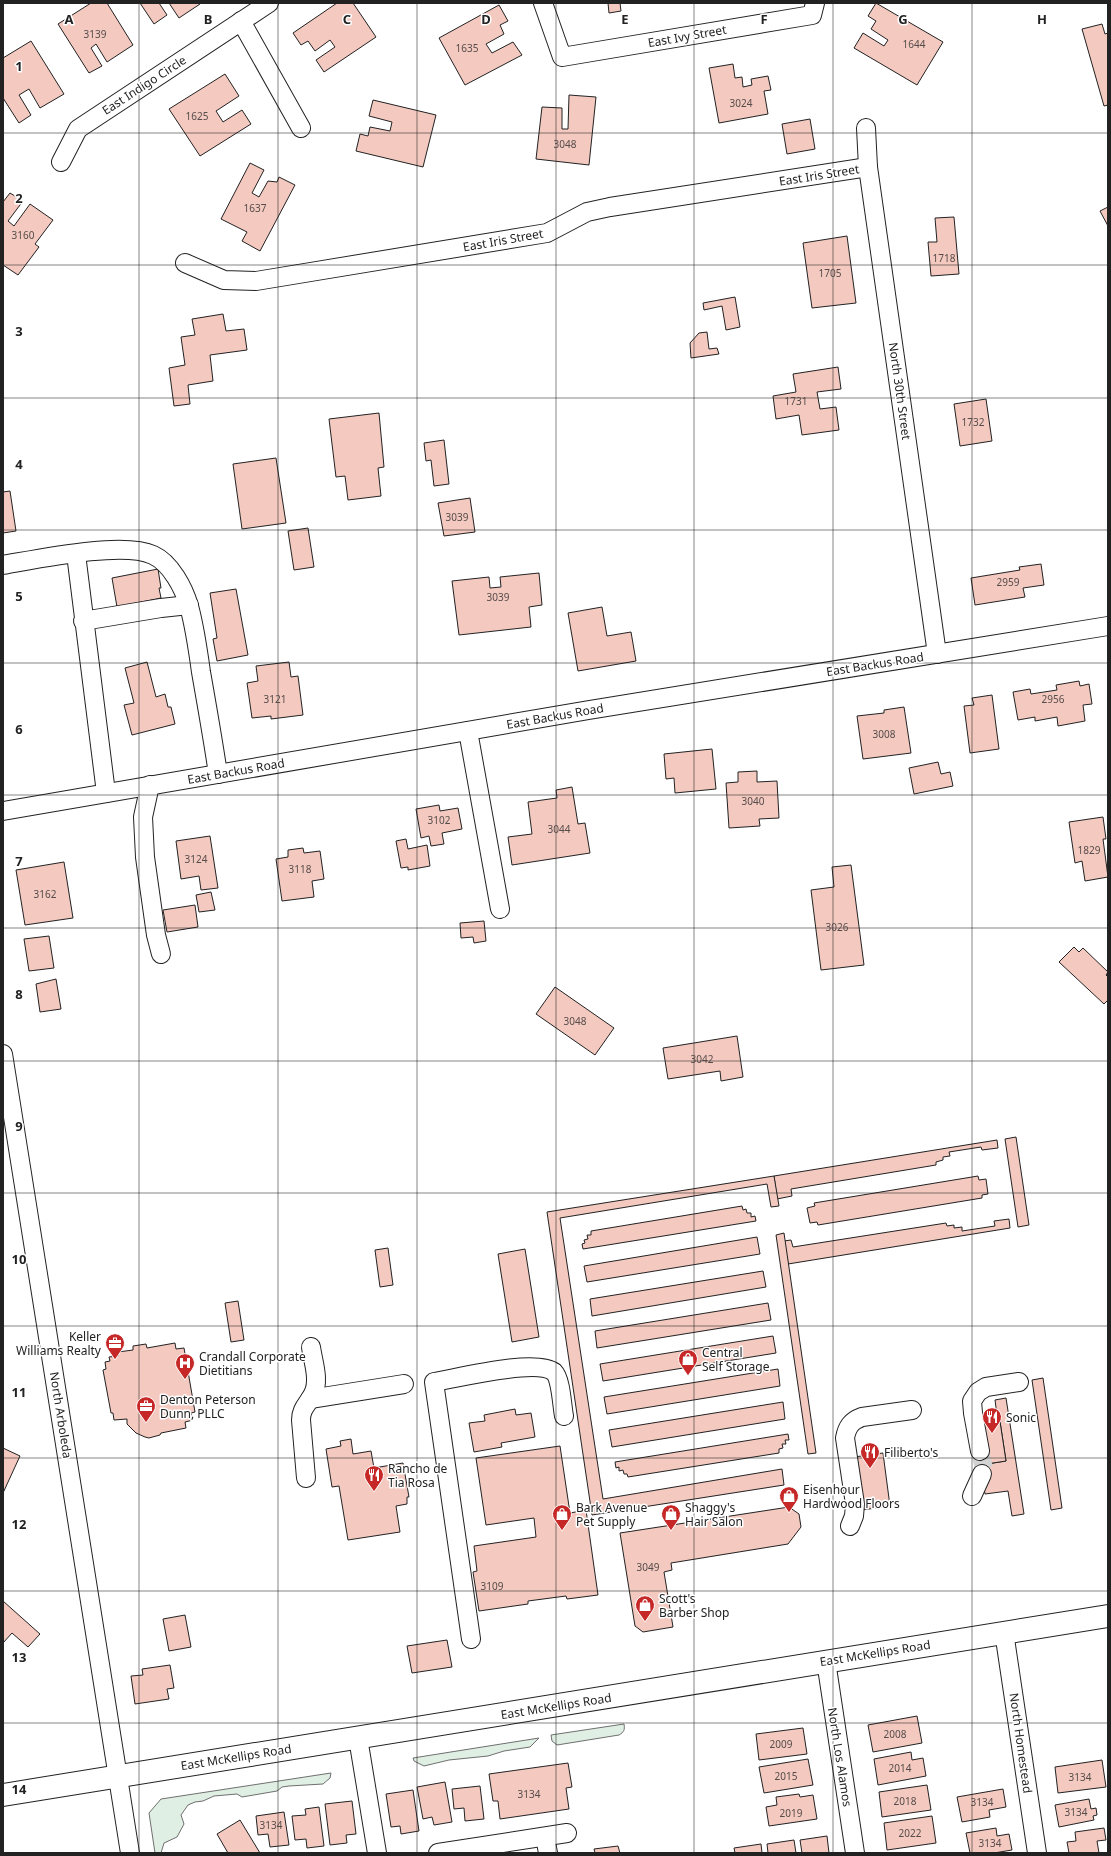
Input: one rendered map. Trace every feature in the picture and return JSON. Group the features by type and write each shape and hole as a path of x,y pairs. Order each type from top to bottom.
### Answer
{"main road":[{"name":"East McKellips Road","path":"3,1794 1108,1616"}],"street":[{"name":"East Indigo Circle","path":"61,162 78,129 269,3"},
{"name":"East Ivy Street","path":"543,3 562,57 814,9"},
{"path":"241,21 301,128"},
{"name":"North 30th Street","path":"866,128 868,167 937,654"},
{"name":"East Iris Street","path":"184,264 224,280 256,281 546,233 587,212 610,207 868,167"},
{"path":"3,565 76,554 131,550 153,555 167,565 181,587 189,605 218,774"},
{"path":"76,554 83,621 106,793"},
{"path":"83,621 161,608 189,605"},
{"name":"East Backus Road","path":"3,811 597,708 1108,626"},
{"path":"468,731 500,909"},
{"path":"150,786 143,817 145,857 156,935 162,954"},
{"name":"North Arboleda","path":"3,1054 130,1853"},
{"path":"306,1478 301,1412 310,1399 315,1387 316,1379 311,1347"},
{"path":"471,1639 434,1382 522,1366 546,1368 554,1372 558,1379 564,1416"},
{"path":"980,1451 972,1401 978,1392 986,1388 1019,1382"},
{"path":"310,1399 404,1384"},
{"path":"850,1526 855,1510 845,1438 848,1427 856,1419 862,1417 912,1410"},
{"path":"972,1496 982,1474"},
{"name":"North Homestead","path":"1004,1632 1037,1853"},
{"name":"North Los Alamos","path":"826,1661 855,1853"},
{"path":"358,1738 377,1853"},
{"path":"438,1853 546,1845 567,1833"}],"green space":[{"path":"624,1724 624,1731 619,1735 557,1745 552,1741 551,1735"},
{"path":"539,1738 530,1747 504,1751 488,1756 449,1760 424,1766 414,1761 413,1758"},
{"path":"331,1773 330,1778 323,1784 282,1787 277,1791 242,1797 237,1794 214,1796 188,1805 181,1815 184,1824 177,1837 164,1843 161,1853 155,1853 149,1813 161,1799"}],"building":[{"path":"91,3 107,3 133,45 107,62 96,44 91,48 102,66 89,73 58,24"},
{"path":"140,3 159,3 167,15 154,24"},
{"path":"169,3 200,3 200,4 179,18"},
{"path":"337,3 353,3 376,37 324,72 316,60 335,47 330,40 315,51 308,41 301,45 293,33"},
{"path":"608,3 620,3 621,11 609,13"},
{"path":"876,3 943,42 917,85 854,48 863,33 884,46 888,40 871,29 876,21 868,16"},
{"path":"499,5 508,21 500,25 504,34 486,44 492,53 513,42 522,55 465,85 439,38"},
{"path":"1102,24 1105,34 1108,33 1108,105 1104,106 1082,29"},
{"path":"31,41 64,94 40,108 29,89 19,95 31,115 19,123 3,98 3,58"},
{"path":"733,64 735,78 742,77 743,87 752,85 751,79 768,76 771,90 764,91 768,114 719,123 709,68"},
{"path":"225,74 239,96 216,111 223,122 242,110 251,124 200,156 169,109"},
{"path":"569,95 596,97 589,165 536,159 542,107 562,108 562,129 568,129"},
{"path":"373,100 436,115 423,167 356,151 360,134 368,136 370,127 390,131 392,122 369,116"},
{"path":"810,119 815,149 787,154 782,124"},
{"path":"250,163 264,170 252,193 259,197 268,181 277,182 279,177 295,185 260,251 242,241 247,232 221,219"},
{"path":"10,193 23,201 8,221 14,226 30,204 53,220 35,244 39,247 18,275 3,265 3,202"},
{"path":"1108,207 1108,226 1100,211"},
{"path":"954,217 959,274 931,276 928,242 937,242 935,218"},
{"path":"847,236 856,303 812,308 803,243"},
{"path":"735,297 740,327 726,330 722,306 704,310 703,303"},
{"path":"223,314 226,331 244,329 247,350 210,355 213,381 188,385 190,404 174,406 169,368 185,365 181,337 195,335 192,319"},
{"path":"707,332 709,349 717,348 719,354 691,358 690,343 699,333"},
{"path":"838,367 841,389 817,392 820,409 836,407 839,430 802,435 799,415 776,419 773,396 796,392 793,374"},
{"path":"986,399 992,441 960,446 954,404"},
{"path":"379,413 384,467 378,468 381,496 348,500 345,476 336,477 329,419"},
{"path":"444,440 449,484 434,486 431,460 426,461 424,443"},
{"path":"276,458 286,523 242,529 233,464"},
{"path":"10,491 16,531 3,533 3,492"},
{"path":"470,498 475,532 444,536 438,503"},
{"path":"308,528 314,567 294,570 288,531"},
{"path":"1041,564 1044,585 1023,588 1025,597 975,605 971,578 1020,570 1019,567"},
{"path":"158,569 161,598 117,607 112,578"},
{"path":"539,573 542,605 529,607 531,627 459,635 452,581 489,577 490,588 501,587 500,577"},
{"path":"236,589 248,655 217,661 213,639 217,638 210,593"},
{"path":"602,607 607,636 631,632 636,661 578,671 568,613"},
{"path":"147,662 156,697 165,694 168,707 171,707 175,724 132,735 124,705 134,703 125,668"},
{"path":"289,662 291,677 298,676 303,715 271,719 271,716 252,718 247,683 258,681 256,666"},
{"path":"1079,681 1080,686 1089,684 1092,704 1083,705 1085,721 1058,726 1057,717 1035,721 1035,717 1018,720 1013,692 1030,689 1031,694 1057,690 1056,685"},
{"path":"992,695 999,749 970,753 964,706 974,705 972,698"},
{"path":"904,707 911,753 863,759 857,716 884,713 884,710"},
{"path":"712,749 716,789 675,793 674,778 666,779 664,754"},
{"path":"938,762 941,774 950,772 953,786 914,794 909,768"},
{"path":"757,771 757,782 777,781 779,818 759,819 760,826 729,828 726,783 738,782 738,772"},
{"path":"572,787 578,824 585,823 590,853 512,865 508,837 532,834 528,802 557,798 556,790"},
{"path":"439,805 440,811 458,808 462,829 442,833 444,844 431,846 429,836 421,838 416,809"},
{"path":"1103,817 1106,839 1103,839 1108,877 1085,881 1082,861 1075,863 1069,822"},
{"path":"210,836 218,888 201,890 199,876 181,879 176,841"},
{"path":"406,839 408,849 427,845 430,866 408,870 408,867 401,868 396,841"},
{"path":"303,848 304,853 320,851 324,879 312,881 314,897 282,901 276,859 288,857 288,850"},
{"path":"64,862 73,918 25,925 16,870"},
{"path":"851,865 864,965 821,970 811,890 834,887 832,867"},
{"path":"211,892 215,910 199,912 196,895"},
{"path":"195,905 198,927 167,932 163,910"},
{"path":"484,921 486,941 474,943 473,937 461,938 460,923"},
{"path":"49,936 54,968 29,971 24,939"},
{"path":"1074,947 1079,952 1083,948 1108,972 1106,975 1108,977 1108,1000 1104,1004 1059,962"},
{"path":"56,979 61,1009 40,1012 36,984"},
{"path":"555,987 614,1028 595,1055 536,1014"},
{"path":"737,1036 743,1077 721,1081 720,1071 668,1079 663,1048"},
{"path":"1016,1137 1029,1225 1018,1227 1005,1139"},
{"path":"997,1140 998,1148 982,1150 981,1147 949,1152 950,1156 943,1157 943,1160 936,1162 936,1165 791,1189 792,1196 777,1199 774,1176"},
{"path":"774,1176 779,1206 771,1207 767,1184 560,1218 603,1499 782,1469 784,1485 592,1515 547,1212"},
{"path":"978,1176 979,1180 986,1179 988,1194 982,1195 982,1198 818,1225 817,1222 810,1223 807,1208 815,1206 814,1203"},
{"path":"742,1206 743,1210 746,1209 747,1213 751,1213 751,1217 755,1216 756,1221 583,1249 582,1244 585,1243 584,1240 588,1239 587,1235 591,1235 591,1231"},
{"path":"1009,1219 1010,1228 788,1264 784,1241 791,1240 793,1247 946,1223 947,1226 954,1225 954,1228 962,1227 962,1231 995,1226 994,1221"},
{"path":"784,1233 816,1453 808,1454 776,1235"},
{"path":"757,1237 760,1254 587,1282 584,1266"},
{"path":"388,1248 393,1285 380,1287 375,1250"},
{"path":"525,1249 539,1337 512,1342 498,1254"},
{"path":"763,1271 766,1287 592,1316 590,1299"},
{"path":"238,1301 244,1340 231,1342 225,1303"},
{"path":"768,1303 771,1320 597,1348 595,1331"},
{"path":"773,1336 776,1353 603,1381 600,1364"},
{"path":"175,1343 176,1349 184,1348 195,1412 191,1413 193,1420 185,1422 186,1428 161,1433 160,1435 149,1438 145,1437 136,1433 127,1424 127,1419 114,1420 113,1413 111,1413 103,1370 106,1369 105,1362 110,1361 109,1357 118,1356 118,1352 133,1350 133,1346 146,1344 147,1348"},
{"path":"778,1369 780,1386 607,1414 604,1397"},
{"path":"1043,1378 1062,1508 1051,1510 1032,1380"},
{"path":"1006,1398 1024,1514 1012,1516 1008,1491 985,1494 980,1465 1006,1461 999,1415 997,1415 995,1400"},
{"path":"783,1402 785,1419 612,1447 609,1430"},
{"path":"515,1409 516,1415 531,1413 535,1437 501,1443 502,1447 474,1452 469,1423 485,1421 484,1415"},
{"name":"Sonic","path":"999,1415 1006,1461 980,1465 978,1451 979,1418"},
{"path":"788,1434 789,1440 785,1440 786,1444 782,1444 783,1448 779,1449 779,1453 628,1477 627,1474 624,1474 623,1470 619,1471 619,1467 616,1468 615,1462"},
{"name":"Rancho de Tia Rosa","path":"351,1439 353,1454 371,1451 374,1468 403,1463 409,1497 407,1497 407,1504 396,1506 400,1532 348,1540 339,1486 332,1487 326,1449 341,1446 340,1441"},
{"name":"Bark Avenue Pet Supply","path":"560,1446 570,1513 586,1510 598,1595 567,1599 566,1596 528,1601 528,1604 479,1611 473,1572 477,1571 474,1546 536,1537 534,1518 486,1525 476,1458"},
{"path":"3,1448 20,1456 3,1493"},
{"name":"Filiberto's","path":"883,1453 890,1506 862,1510 854,1457"},
{"path":"789,1507 799,1514 801,1527 788,1544 671,1563 672,1570 664,1572 673,1627 643,1632 635,1626 620,1533"},
{"path":"3,1601 40,1634 28,1647 12,1633 3,1643"},
{"path":"185,1615 191,1647 169,1651 163,1619"},
{"path":"447,1640 452,1667 412,1673 407,1646"},
{"path":"170,1665 174,1688 167,1689 169,1699 135,1704 131,1676 143,1675 142,1669"},
{"path":"917,1716 922,1743 873,1752 868,1725"},
{"path":"803,1728 807,1754 759,1760 756,1734"},
{"path":"911,1752 912,1760 923,1758 926,1776 878,1785 874,1759"},
{"path":"808,1759 813,1785 764,1793 759,1767"},
{"path":"1102,1760 1106,1787 1058,1793 1055,1767"},
{"path":"568,1763 572,1787 566,1788 569,1809 500,1819 498,1801 493,1801 489,1774"},
{"path":"445,1782 452,1822 434,1825 432,1817 423,1819 417,1787"},
{"path":"927,1785 931,1810 882,1817 879,1792"},
{"path":"480,1786 484,1819 465,1821 464,1808 454,1809 452,1789"},
{"path":"1003,1789 1006,1807 989,1810 990,1817 962,1822 957,1797"},
{"path":"413,1790 419,1831 401,1834 400,1826 391,1827 386,1794"},
{"path":"799,1794 800,1797 813,1795 817,1819 769,1826 766,1807 777,1805 776,1797"},
{"path":"1089,1799 1091,1809 1096,1808 1097,1815 1093,1816 1094,1820 1059,1827 1055,1805"},
{"path":"352,1801 356,1834 346,1835 347,1843 330,1845 325,1804"},
{"path":"319,1807 324,1846 307,1848 306,1839 295,1840 292,1816 306,1815 305,1809"},
{"path":"284,1812 289,1845 270,1847 268,1834 258,1835 256,1816"},
{"path":"932,1816 936,1843 887,1850 884,1823"},
{"path":"240,1820 260,1853 228,1853 217,1834"},
{"path":"996,1828 997,1836 1009,1834 1012,1850 994,1853 970,1853 966,1833"},
{"path":"1104,1828 1106,1840 1097,1841 1099,1853 1069,1853 1067,1842 1076,1841 1075,1832"},
{"path":"827,1836 829,1853 802,1853 800,1840"},
{"path":"794,1840 796,1853 768,1853 767,1844"},
{"path":"761,1844 762,1853 735,1853 734,1848"},
{"path":"618,1846 620,1853 595,1853 594,1849"}],"tunnel":[{"path":"980,1451 984,1469 982,1474"}],"place":[{"name":"Keller Williams Realty","path":"115,1360"},
{"name":"Central Self Storage","path":"688,1376"},
{"name":"Crandall Corporate Dietitians","path":"185,1380"},
{"name":"Denton Peterson Dunn, PLLC","path":"146,1423"},
{"name":"Sonic","path":"992,1434"},
{"name":"Filiberto's","path":"870,1469"},
{"name":"Rancho de Tia Rosa","path":"374,1492"},
{"name":"Eisenhour Hardwood Floors","path":"789,1513"},
{"name":"Bark Avenue Pet Supply","path":"562,1531"},
{"name":"Shaggy's Hair Salon","path":"671,1531"},
{"name":"Scott's Barber Shop","path":"645,1622"}]}
